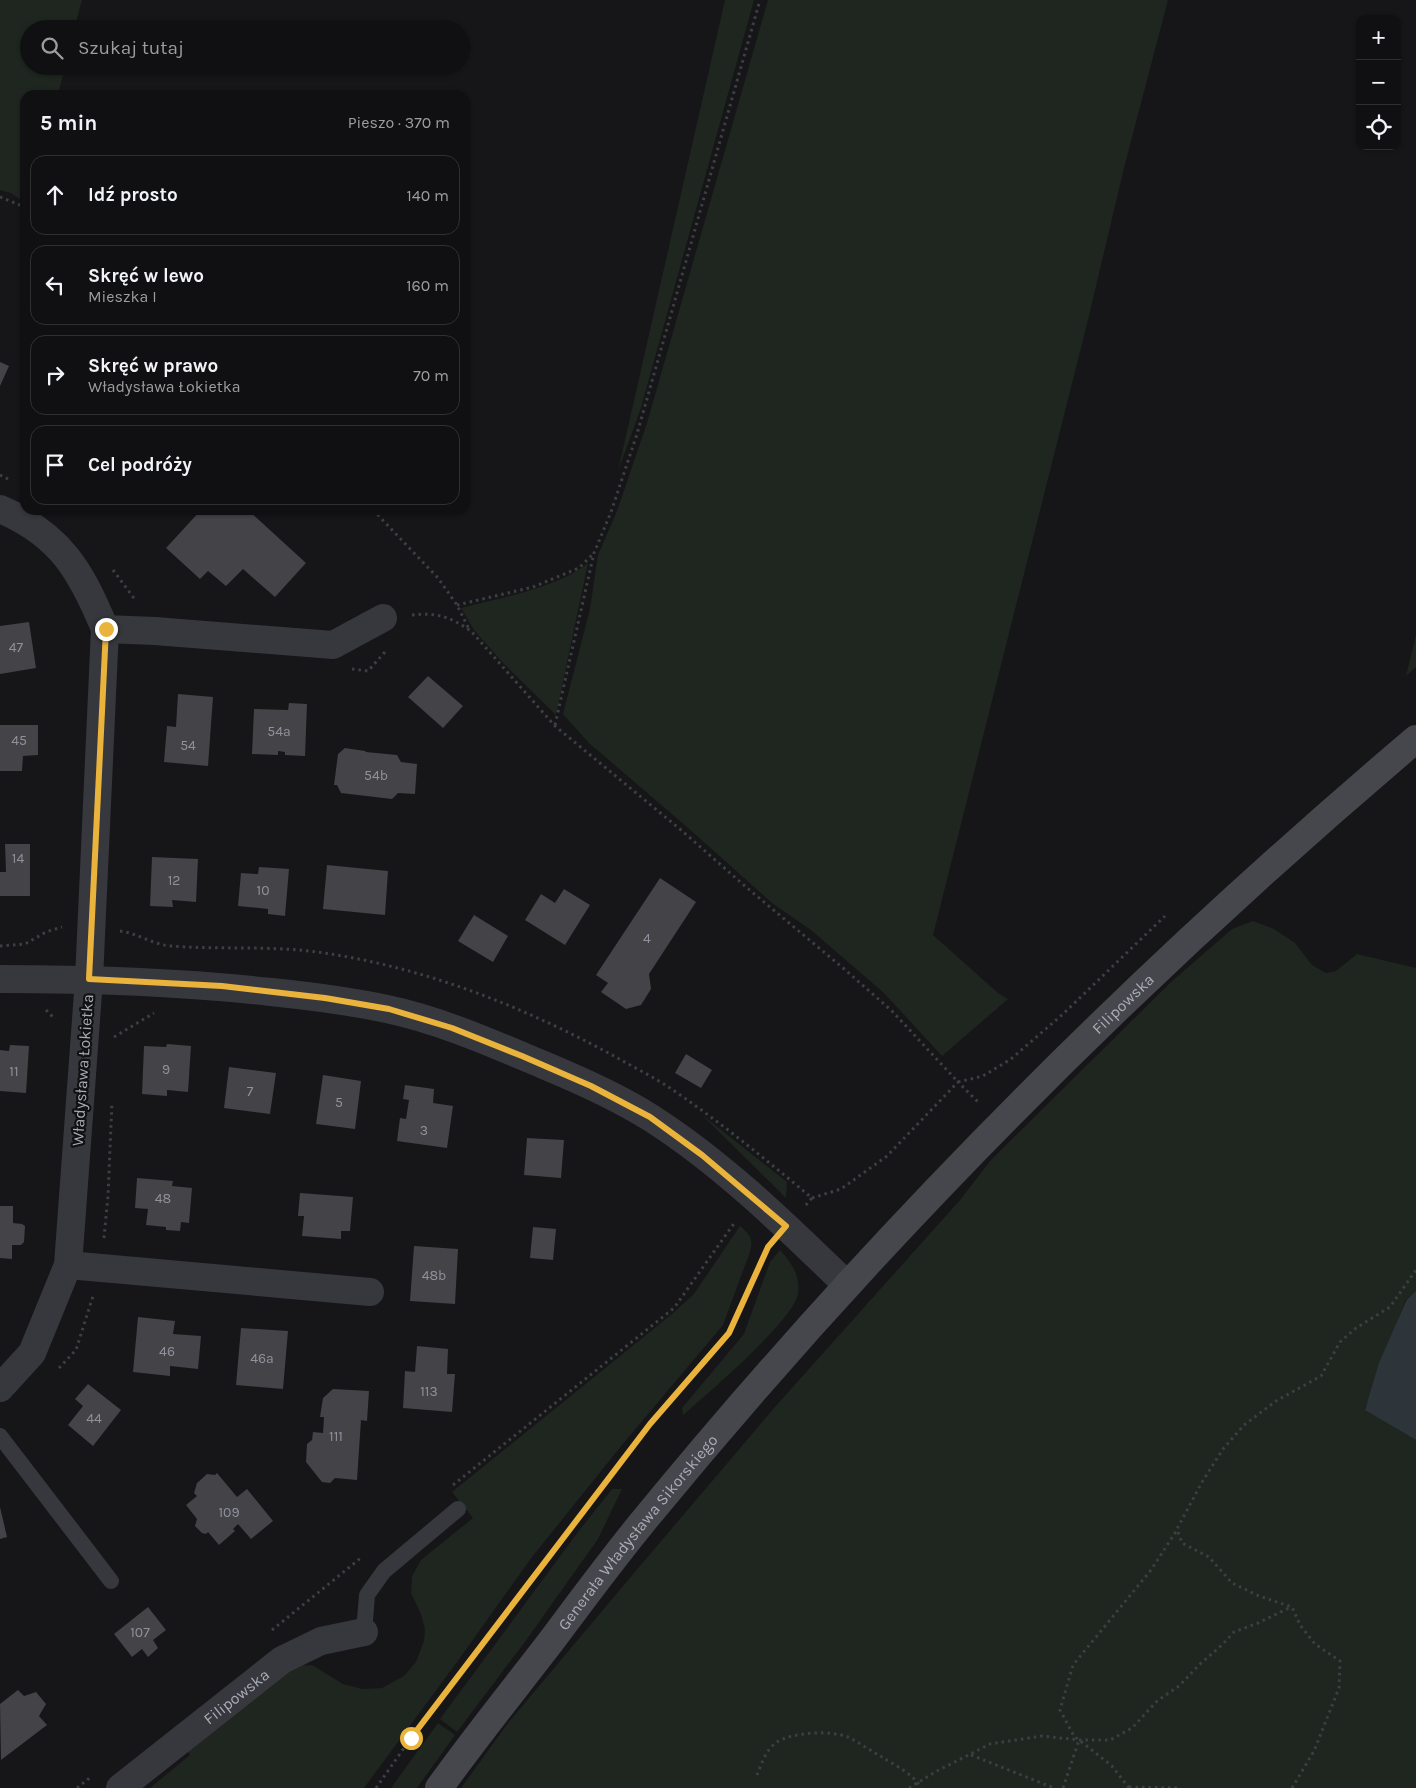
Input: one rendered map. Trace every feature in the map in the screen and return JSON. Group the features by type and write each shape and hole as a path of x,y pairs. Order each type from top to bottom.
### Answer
{"main road":[{"name":"Filipowska","path":"847,1285 1000,1126 1147,982 1331,812 1416,739"},
{"name":"Generała Władysława Sikorskiego","path":"439,1788 640,1526 847,1285"}],"street":[{"name":"Władysława Łokietka","path":"0,509 26,521 46,535 64,552 91,596 106,629 89,979 68,1264 32,1353 0,1388"},
{"path":"106,629 333,644 383,618"},
{"path":"0,979 89,979 222,986 325,998 389,1009 452,1028 591,1086 650,1117 702,1155 786,1226 847,1285"},
{"path":"68,1264 370,1292"},
{"name":"Filipowska","path":"120,1788 282,1660 321,1641 364,1632"}],"lane":[{"path":"0,1436 111,1581"},
{"path":"364,1632 367,1595 384,1571 458,1509"}],"path":[{"path":"555,726 594,553 611,512 636,434 760,0"},
{"path":"0,197 20,205"},
{"path":"378,515 438,578 457,605 470,631"},
{"path":"457,605 533,587 580,568 594,553"},
{"path":"383,618 427,613 454,619 470,631 555,726 850,974 892,1012 958,1082"},
{"path":"348,668 368,671 386,652"},
{"path":"812,1198 841,1189 887,1156 958,1082 983,1076 1011,1059 1063,1014 1165,916"},
{"path":"123,922 123,931"},
{"path":"44,1008 55,1019 64,1035 84,1036 115,1037 156,1012"},
{"path":"376,1788 411,1738 650,1424 729,1333 768,1247 786,1226"},
{"path":"1180,1788 1128,1788 1112,1766 1074,1736 1060,1710 1073,1665 1151,1570 1177,1529 1202,1482 1244,1425 1276,1401 1321,1376 1340,1342 1356,1328 1390,1307 1416,1270"},
{"path":"1177,1529 1182,1542 1209,1557 1232,1583 1259,1596 1292,1607 1300,1624 1315,1644 1340,1661 1339,1688 1314,1751 1292,1788"},
{"path":"909,1788 990,1744 1042,1736 1079,1740 1110,1740 1132,1728 1157,1701 1179,1686 1234,1632 1292,1607"},
{"path":"757,1775 766,1756 776,1742 798,1735 822,1732 847,1737 895,1766 918,1782 921,1788"},
{"path":"1063,1788 1079,1740"},
{"path":"970,1754 1054,1788"}],"shaded area":[{"path":"0,0 82,0 76,20 20,20 20,75 63,75 59,90 20,90 20,199 11,193 0,190"},
{"path":"725,0 754,0 641,408 618,471"},
{"path":"768,0 1168,0 1124,168 1088,320 933,935 998,993 1008,999 942,1056 884,993 811,930 772,903 589,743 563,714 590,609 598,555 617,511 647,423"},
{"path":"588,563 556,715 503,663 474,630 461,608 545,586 575,572"},
{"path":"1416,635 1416,667 1406,676"},
{"path":"1253,921 1274,929 1295,943 1312,965 1326,973 1336,971 1357,954 1416,968 1416,1291 1406,1299 1365,1409 1416,1440 1416,1788 461,1788 508,1723 634,1573 775,1407 960,1200 991,1160 1170,983 1232,929"},
{"path":"701,1114 787,1182 786,1198"},
{"path":"740,1226 747,1232 751,1240 751,1247 723,1325 622,1445 532,1557 364,1788 150,1788 190,1755 186,1750 290,1666 312,1665 343,1684 362,1689 382,1688 404,1676 416,1662 424,1641 425,1629 421,1614 411,1593 412,1576 421,1560 473,1518 452,1492 672,1314 694,1294"},
{"path":"780,1250 788,1259 797,1275 799,1287 793,1306 766,1339 748,1357 683,1415 682,1408 744,1334 770,1262"},
{"path":"1416,1291 1416,1440 1365,1410 1379,1363 1407,1299"},
{"path":"612,1489 622,1489 598,1539 527,1639 457,1732 440,1719"},
{"path":"438,1723 455,1735 417,1788 391,1788"}],"building":[{"path":"0,362 9,366 0,386"},
{"path":"196,515 253,515 306,563 275,597 243,569 226,586 208,571 200,579 166,548"},
{"path":"29,622 36,668 0,674 0,626"},
{"path":"428,676 463,706 443,728 408,697"},
{"path":"178,694 213,697 208,766 164,762 167,726 176,727"},
{"path":"289,703 307,704 305,756 285,755 285,752 278,751 278,755 252,754 254,709 288,710"},
{"path":"0,725 38,725 38,755 23,756 22,771 0,771"},
{"path":"345,748 397,755 401,762 417,764 415,794 398,793 392,799 341,793 337,785 334,785 338,754"},
{"path":"5,844 30,844 30,896 0,896 0,872 6,872"},
{"path":"152,857 198,859 196,902 172,900 173,907 150,906"},
{"path":"327,865 388,871 385,915 323,909"},
{"path":"259,867 289,869 285,916 268,914 268,909 238,906 241,873 258,874"},
{"path":"660,878 696,902 649,974 651,989 641,1005 626,1009 601,992 608,983 596,975"},
{"path":"564,889 590,905 565,945 525,920 541,894 555,903"},
{"path":"474,915 508,936 493,962 458,941"},
{"path":"167,1044 191,1046 188,1092 167,1090 167,1096 142,1094 144,1046 166,1047"},
{"path":"10,1045 29,1046 26,1093 0,1091 0,1050 9,1051"},
{"path":"686,1054 712,1070 701,1088 675,1073"},
{"path":"229,1067 276,1073 270,1114 224,1108"},
{"path":"323,1075 361,1081 355,1129 316,1124"},
{"path":"405,1085 434,1089 433,1103 453,1106 447,1148 397,1141 400,1118 406,1119 409,1100 403,1099"},
{"path":"527,1138 564,1140 561,1178 524,1175"},
{"path":"137,1178 173,1181 172,1186 192,1188 189,1223 181,1222 180,1231 166,1230 166,1227 146,1225 148,1209 135,1208"},
{"path":"300,1193 353,1197 350,1231 341,1231 341,1239 302,1236 304,1216 298,1216"},
{"path":"0,1206 13,1206 13,1223 25,1226 24,1242 21,1245 12,1245 12,1259 0,1258"},
{"path":"533,1227 556,1229 553,1260 530,1258"},
{"path":"414,1246 458,1249 455,1304 410,1301"},
{"path":"138,1317 175,1321 173,1334 201,1336 198,1369 170,1366 170,1376 133,1372"},
{"path":"241,1328 288,1331 283,1389 236,1385"},
{"path":"417,1346 448,1349 447,1374 455,1374 452,1412 403,1408 405,1371 415,1372"},
{"path":"88,1384 121,1410 93,1446 68,1425 83,1406 75,1399"},
{"path":"333,1389 369,1391 367,1421 361,1420 357,1480 335,1478 330,1483 322,1482 306,1462 307,1444 312,1440 313,1432 323,1433 324,1417 320,1417 323,1398"},
{"path":"217,1473 237,1497 247,1489 273,1521 251,1539 238,1524 233,1529 235,1531 219,1545 208,1532 206,1534 202,1533 195,1526 197,1519 186,1505 197,1496 194,1493 197,1483 207,1474 215,1475"},
{"path":"0,1507 7,1537 0,1539"},
{"path":"148,1607 166,1630 153,1640 158,1648 148,1657 142,1649 132,1657 114,1634"},
{"path":"18,1690 24,1696 36,1692 46,1704 39,1716 47,1725 1,1760 0,1704"}],"route":[{"path":"106,629 89,979 222,986 325,998 389,1009 452,1028 591,1086 650,1117 702,1155 786,1226 768,1247 729,1333 650,1424 411,1738"}]}
